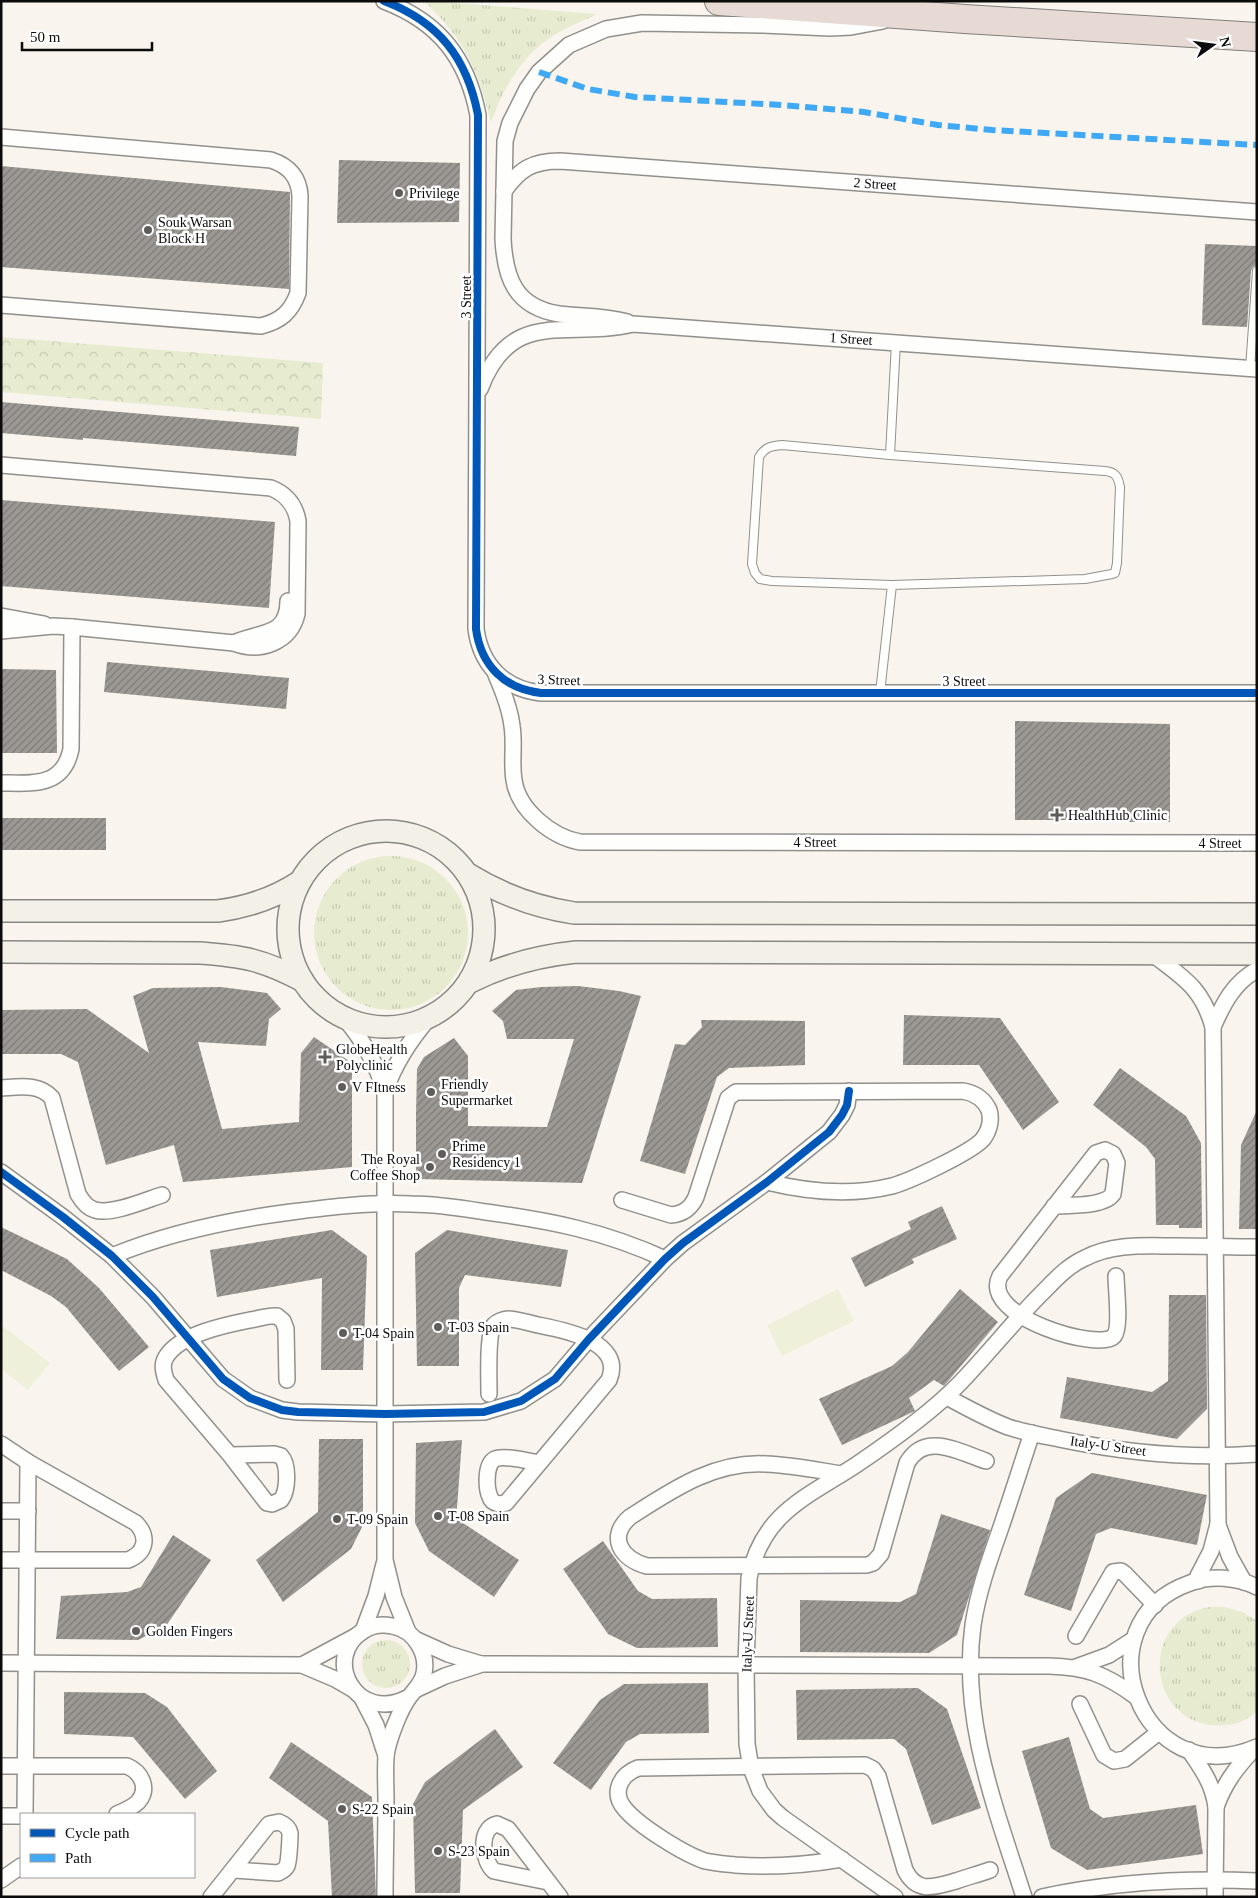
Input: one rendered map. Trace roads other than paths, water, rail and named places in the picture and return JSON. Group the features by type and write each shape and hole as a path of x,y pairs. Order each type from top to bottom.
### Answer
{"highway":[{"path":"719,1 905,15 1257,37"}],"street":[{"name":"3 Street","path":"384,1 420,18 448,44 460,60 475,96 479,135 476,630 481,651 495,673 516,688 542,693 1257,693"},
{"path":"633,324 605,317 558,314 525,299 515,290 504,254 505,141 518,105 527,89 553,58 569,45 587,36 606,29 642,23 830,28 870,25 905,15"},
{"path":"1,137 271,160 286,166 292,172 299,188 300,196 298,293 293,306 285,316 274,323 262,326 1,305"},
{"name":"2 Street","path":"504,191 518,174 534,163 560,161 1257,212"},
{"name":"1 Street","path":"478,396 499,357 505,349 522,337 546,330 601,329 633,324 1253,368"},
{"path":"1,465 253,486 262,489 277,500 286,516 293,567 288,610 284,619 273,631 234,643 53,626 1,631"},
{"path":"1,616 53,626"},
{"path":"1,783 39,783 47,781 55,777 66,765 71,749 72,627"},
{"name":"4 Street","path":"495,673 508,707 512,724 516,790 526,808 552,832 569,840 580,842 1257,843"},
{"path":"389,830 416,834 440,846 456,858 468,874 479,894 484,916 484,939 480,962 470,982 445,1009 429,1018 408,1025 387,1028 365,1026 345,1019 329,1009 314,996 303,981 292,958 288,932 290,906 299,882 315,860 336,843 362,833 389,830"},
{"path":"468,874 515,899 552,910 574,913 1257,914"},
{"path":"1,911 218,911 240,908 261,902 281,894 299,882"},
{"path":"1,952 200,953 230,955 272,966 303,981"},
{"path":"470,982 494,970 521,960 548,954 576,952 1257,954"},
{"path":"1150,953 1186,979 1196,989 1204,1000 1213,1026 1218,1524 1211,1551 1198,1576 1198,1581"},
{"path":"1213,1026 1236,986 1247,975 1257,970"},
{"path":"384,1091 402,1052 414,1034 429,1018"},
{"path":"345,1019 356,1031 373,1060 384,1091 385,1560 394,1597 412,1636 423,1652 425,1664 423,1677 396,1726 386,1756 385,1897"},
{"path":"1,1088 34,1087 47,1093 52,1098 78,1194 88,1206 95,1210 110,1210 162,1196"},
{"path":"1,1172 63,1217 112,1256 153,1297 223,1379 250,1398 266,1405 298,1412 385,1414 484,1412 509,1406 532,1395 555,1379 589,1339 665,1259 689,1238 767,1182 829,1132 842,1115 849,1091"},
{"path":"622,1200 671,1215 678,1215 689,1208 696,1197 728,1098 736,1092 963,1091 978,1096 987,1106 990,1113 990,1126 984,1138 974,1146 917,1176 894,1185 862,1191 826,1191 806,1190 767,1182"},
{"path":"1054,1206 1102,1202 1110,1198 1113,1194 1117,1163 1113,1154 1105,1150 1096,1153 1054,1206 998,1281 999,1296 1020,1315 1046,1328 1102,1341 1112,1339 1117,1330 1116,1276"},
{"path":"1,1184 17,1184"},
{"path":"112,1256 167,1235 226,1221 306,1210 385,1204 436,1205 561,1223 617,1239 665,1259"},
{"name":"Italy-U Street","path":"895,1897 774,1810 760,1791 751,1768 747,1744 746,1665 749,1578 752,1564 762,1541 780,1516 947,1396 1020,1315 1060,1274 1072,1265 1098,1252 1126,1246 1257,1247"},
{"path":"230,1455 166,1380 163,1368 166,1356 187,1339 223,1326 277,1316 284,1321 286,1329 287,1380"},
{"path":"489,1394 490,1335 494,1325 498,1322 508,1319 570,1331 589,1339 608,1356 612,1368 608,1380 539,1463"},
{"name":"Italy-U Street","path":"947,1396 988,1419 1032,1434 1124,1450 1218,1457 1257,1454"},
{"path":"1024,1897 981,1758 973,1715 970,1666 973,1625 984,1576 1032,1434"},
{"path":"1,1444 28,1462 136,1523 144,1536 141,1552 136,1557 128,1560 1,1560"},
{"path":"841,1474 765,1464 723,1468 696,1477 630,1517 619,1531 618,1541 625,1554 638,1564 647,1566 873,1563 881,1554 907,1463 916,1451 923,1447 938,1445 986,1460"},
{"path":"26,1813 28,1462"},
{"path":"1,1511 28,1511"},
{"path":"1218,1524 1230,1557 1251,1584"},
{"path":"385,1560 374,1604 360,1633 350,1645 345,1656 345,1668 348,1680 376,1725 386,1756"},
{"path":"1076,1636 1113,1572 1125,1574 1155,1605"},
{"path":"1251,1584 1228,1578 1210,1578 1173,1591 1155,1605 1139,1627 1134,1639 1130,1668 1135,1696 1141,1709 1159,1732 1173,1743 1205,1755 1222,1756 1256,1747"},
{"path":"302,1665 374,1626 386,1625 398,1627 448,1654 482,1664 1076,1667 1107,1678 1135,1696"},
{"path":"1076,1667 1109,1655 1134,1639"},
{"path":"1,1663 302,1665 324,1674 374,1704 387,1705 400,1702 445,1676 482,1664"},
{"path":"1080,1704 1104,1755 1114,1761 1125,1759 1159,1732"},
{"path":"1216,1807 1232,1774 1256,1747"},
{"path":"1189,1750 1211,1784 1216,1807 1215,1897"},
{"path":"1,1766 127,1766 139,1774 144,1788 142,1796 132,1806 119,1813"},
{"path":"842,1859 796,1866 750,1866 705,1861 672,1844 625,1810 620,1802 618,1785 630,1771 638,1768 869,1766 878,1776 905,1870 912,1881 918,1885 931,1888 990,1870"},
{"path":"1,1816 20,1816"},
{"path":"548,1882 498,1874 491,1869 484,1840 487,1829 497,1824 508,1829 560,1897"},
{"path":"1,1880 20,1867"},
{"path":"211,1897 234,1870"},
{"path":"1042,1897 1120,1884 1168,1881 1257,1881"}],"lane":[{"path":"1253,368 1257,271"},
{"path":"890,455 896,342"},
{"path":"770,446 782,446 1111,471 1118,479 1120,487 1115,573 1085,579 892,586 760,579 755,573 752,564 759,457 763,450 770,446"},
{"path":"880,693 892,586"}],"place":[{"name":"Privilege","path":"399,193"},
{"name":"Souk Warsan Block H","path":"148,230"},
{"name":"HealthHub Clinic","path":"1057,815"},
{"name":"GlobeHealth Polyclinic","path":"325,1057"},
{"name":"V FItness","path":"342,1087"},
{"name":"Friendly Supermarket","path":"431,1092"},
{"name":"Prime Residency 1","path":"442,1154"},
{"name":"The Royal Coffee Shop","path":"430,1167"},
{"name":"T-03 Spain","path":"438,1327"},
{"name":"T-04 Spain","path":"343,1333"},
{"name":"T-08 Spain","path":"438,1516"},
{"name":"T-09 Spain","path":"337,1519"},
{"name":"Golden Fingers","path":"136,1631"},
{"name":"S-22 Spain","path":"342,1809"},
{"name":"S-23 Spain","path":"438,1851"}]}
